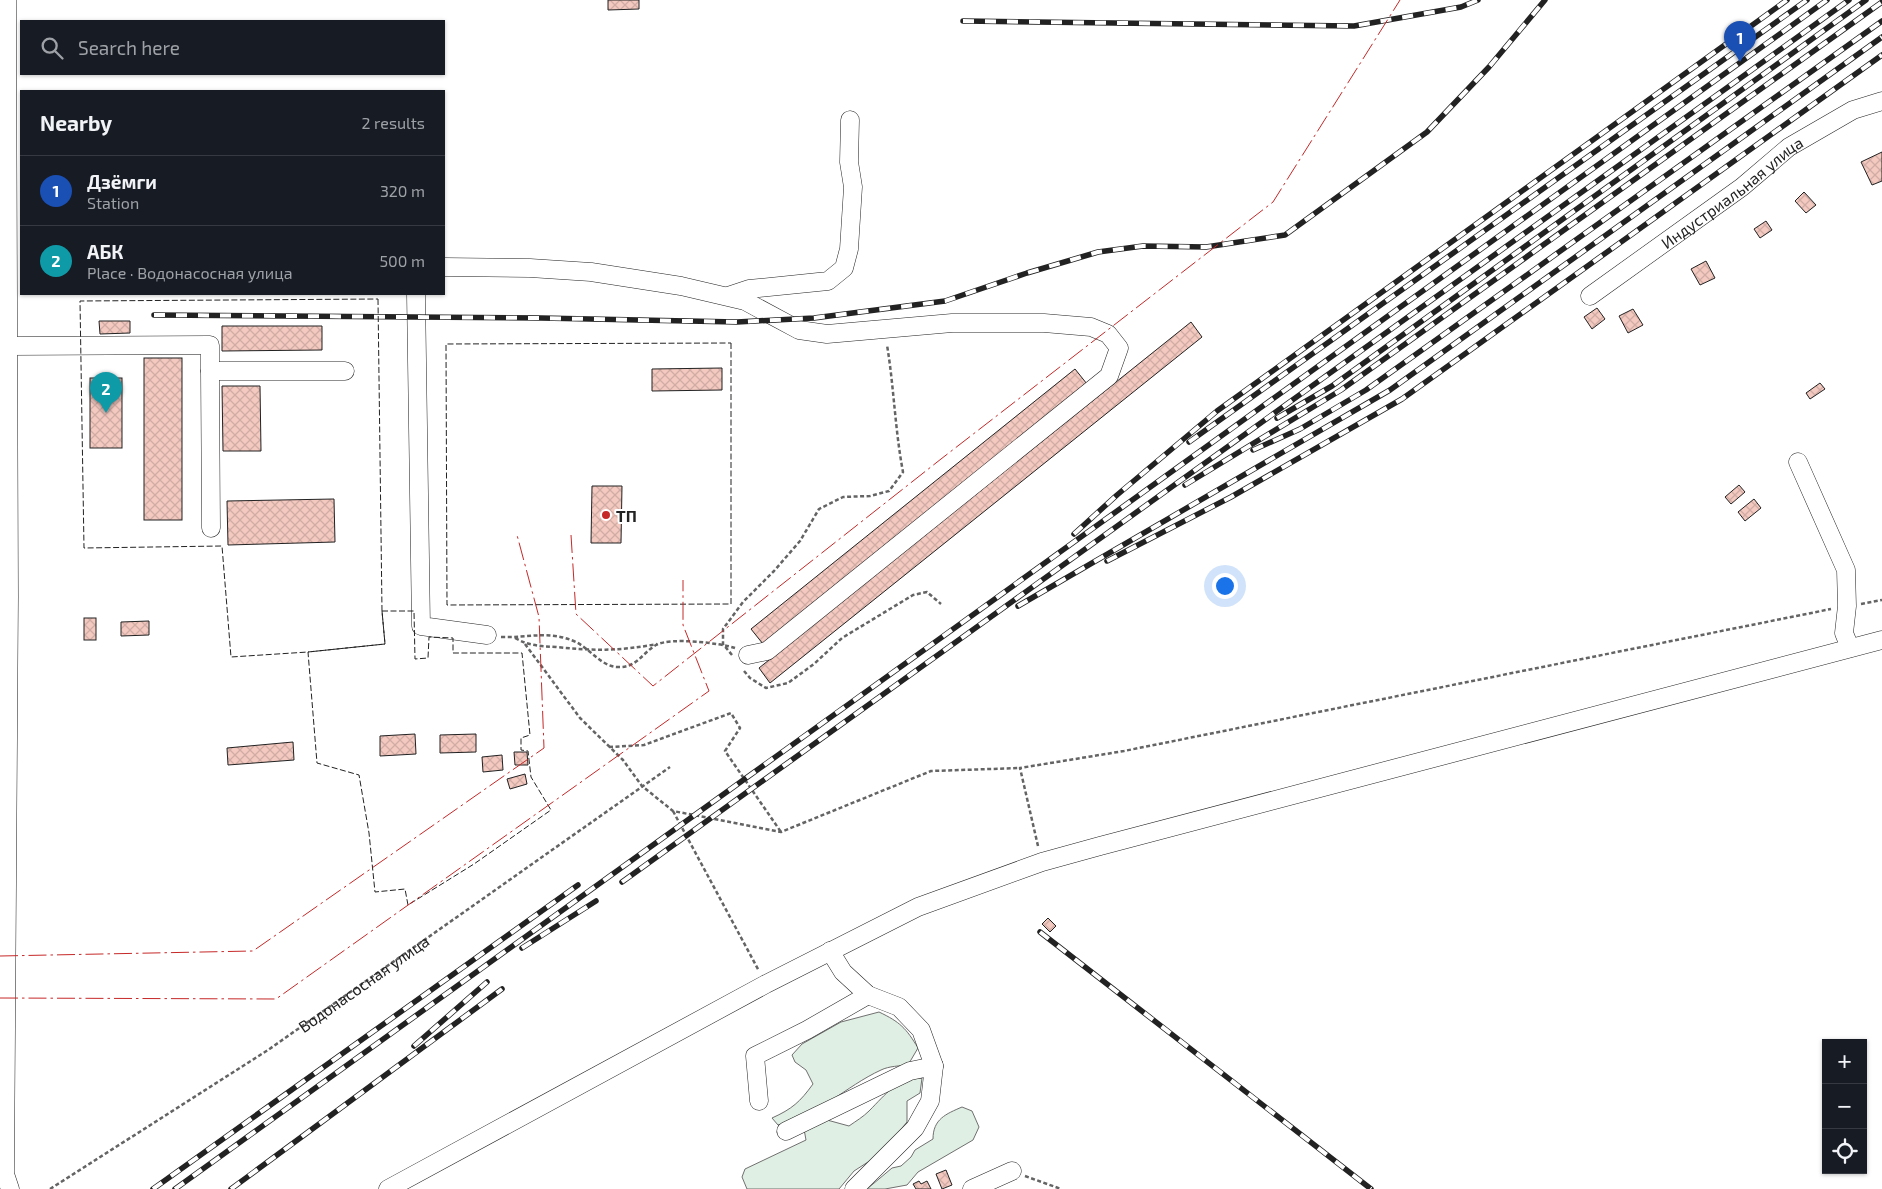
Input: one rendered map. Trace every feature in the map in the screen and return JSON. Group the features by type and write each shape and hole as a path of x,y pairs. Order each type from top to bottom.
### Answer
{"street":[{"path":"8,0 4,45 4,166 15,264 6,335 4,596 3,927 8,1181"},
{"name":"Индустриальная улица","path":"1590,296 1742,187 1789,147 1853,110 1882,101"},
{"path":"727,297 749,289 828,281 844,268 849,249 853,187 849,162 850,120"},
{"path":"445,267 530,268 591,272 682,286 745,301 799,330 826,334 952,323 1044,323 1091,327 1108,334 1119,348 1109,376 768,651 740,659"},
{"path":"416,295 421,626 487,635"},
{"path":"6,335 210,345 211,528"},
{"path":"210,371 344,371"},
{"path":"1798,462 1846,570 1847,606 1844,633 1850,648"},
{"path":"388,1189 766,984 918,907 1042,862 1882,640"},
{"path":"830,951 843,972 868,995 899,1007 905,1012 921,1030 934,1066 930,1101 915,1128 854,1189"},
{"path":"759,1101 755,1056 807,1030 868,995"},
{"path":"786,1130 910,1071 934,1066"},
{"path":"972,1189 1012,1171"}],"path":[{"path":"740,659 723,644 723,629 743,602 800,542 819,509 843,497 870,496 889,491 903,472 896,437 892,377 884,329"},
{"path":"525,644 589,651 627,650 658,643 723,644 740,659 750,678 766,688 788,683 814,664 842,638 913,595 927,592 941,604"},
{"path":"673,811 781,832 931,771 1020,768 1124,751 1882,600"},
{"path":"487,635 513,637 550,634 577,643 601,660 618,668 636,663 648,650 658,643"},
{"path":"513,637 525,644 580,718 623,760 642,786 673,811 766,984"},
{"path":"609,747 644,745 731,713 740,728 725,751 781,832"},
{"name":"Водонасосная улица","path":"50,1189 268,1050 670,767"},
{"path":"1020,768 1042,862"},
{"path":"1012,1171 1062,1189"}],"green space":[{"path":"879,1012 902,1026 918,1048 908,1065 881,1070 806,1115 778,1125 772,1118 795,1104 813,1084 806,1070 795,1062 792,1055 802,1044 841,1022"},
{"path":"922,1078 920,1093 907,1101 907,1122 882,1153 854,1171 839,1189 747,1189 742,1177 745,1169 806,1140 804,1129 827,1120 849,1126 898,1084"},
{"path":"962,1107 972,1111 979,1127 973,1140 918,1172 907,1185 885,1189 867,1189 892,1168 901,1166 911,1157 915,1150 933,1139 938,1122 946,1115"}],"building":[{"path":"608,0 639,0 639,9 608,10"},
{"path":"1882,152 1882,181 1872,185 1861,162"},
{"path":"1804,192 1816,205 1806,213 1795,201"},
{"path":"1766,221 1772,230 1760,238 1754,229"},
{"path":"1706,261 1715,278 1700,285 1691,269"},
{"path":"1597,308 1605,319 1592,329 1584,317"},
{"path":"1633,309 1643,325 1628,333 1619,316"},
{"path":"99,321 130,321 130,333 100,334"},
{"path":"1191,322 1202,337 770,683 759,668"},
{"path":"222,326 322,326 322,350 222,351"},
{"path":"144,358 182,358 182,520 144,520"},
{"path":"722,368 722,390 652,391 652,369"},
{"path":"1075,369 1087,384 763,644 751,629"},
{"path":"90,378 122,378 122,448 90,448"},
{"path":"1820,383 1825,389 1810,399 1806,393"},
{"path":"222,386 260,386 261,451 223,451"},
{"path":"1739,485 1745,492 1731,504 1725,497"},
{"name":"ТП","path":"592,486 622,486 621,543 591,543"},
{"path":"334,499 335,542 228,545 227,501"},
{"path":"1754,499 1761,508 1745,521 1738,512"},
{"path":"84,618 96,618 96,640 84,640"},
{"path":"149,621 149,635 121,636 121,622"},
{"path":"415,734 416,754 380,756 380,736"},
{"path":"476,734 476,752 440,753 440,735"},
{"path":"293,742 294,760 228,765 227,748"},
{"path":"514,752 527,752 528,765 515,765"},
{"path":"502,755 503,770 483,772 482,757"},
{"path":"525,774 527,784 510,789 507,779"},
{"path":"1048,918 1056,926 1050,932 1042,924"},
{"path":"946,1170 952,1185 942,1189 936,1174"},
{"path":"919,1181 921,1184 927,1181 931,1189 916,1189 913,1184"}],"railway":[{"path":"963,21 1354,26 1461,7 1478,0"},
{"path":"154,315 541,318 737,322 814,318 945,301 1027,273 1098,252 1143,246 1206,247 1285,235 1427,132 1489,67 1545,0"},
{"path":"1074,534 1117,495 1217,411 1787,0"},
{"path":"1189,442 1807,0"},
{"path":"175,1189 1827,0"},
{"path":"622,882 1849,0"},
{"path":"1277,418 1332,386 1866,0"},
{"path":"1185,485 1341,390 1882,2"},
{"path":"1253,450 1300,429 1366,390 1882,21"},
{"path":"1018,606 1390,390 1882,37"},
{"path":"1107,561 1231,497 1402,399 1882,55"},
{"path":"153,1189 578,885"},
{"path":"522,948 596,901"},
{"path":"1040,932 1371,1189"},
{"path":"414,1046 487,982"},
{"path":"231,1189 502,989"}],"fence":[{"path":"378,299 382,611 385,644 231,657 222,546 84,548 80,301 378,299"},
{"path":"731,343 731,604 447,605 446,344 731,343"},
{"path":"382,611 414,611 415,659 428,658 429,637 453,638 453,653 522,653 530,735 521,738 521,750 528,751 531,777 551,810 474,864 408,905 405,889 375,892 369,833 359,775 317,763 308,652 385,644 382,611"}],"power":[{"path":"571,535 576,614 653,686 941,459 1273,202 1400,0"},
{"path":"0,956 253,951 544,748 539,617 517,535"},
{"path":"0,998 276,999 709,691 683,625 683,580"}],"place":[{"name":"Дзёмги","path":"1740,62"},
{"name":"АБК","path":"106,413"},
{"name":"ТП","path":"606,515"}]}
